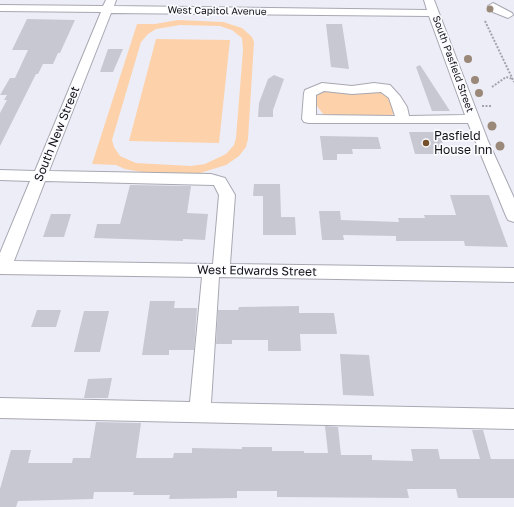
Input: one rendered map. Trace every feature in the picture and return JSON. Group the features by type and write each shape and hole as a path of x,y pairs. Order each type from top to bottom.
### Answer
{"street":[{"path":"274,0 275,11"},
{"name":"South Pasfield Street","path":"429,0 475,112 514,216"},
{"name":"West Capitol Avenue","path":"0,8 109,5 275,11 434,13"},
{"name":"South New Street","path":"2,267 109,5"},
{"path":"403,120 400,107 394,96 384,88 374,86 352,90 322,87 310,92 309,118 403,120 475,112"},
{"path":"0,176 211,179 220,182 227,195 216,270 200,413"},
{"name":"West Edwards Street","path":"2,267 514,276"},
{"path":"0,408 514,419"}],"path":[{"path":"485,21 514,82"},
{"path":"492,87 506,78 513,79"},
{"path":"475,112 491,106"}],"shaded area":[{"path":"178,20 223,22 242,28 252,37 254,42 248,139 246,147 239,156 226,165 200,173 147,173 125,169 116,165 92,164 137,24 155,24","holes":["180,25 220,26 232,30 242,38 243,50 236,138 234,145 226,154 205,164 191,166 136,163 120,156 114,147 112,140 141,42 148,34 156,29"]},
{"path":"156,39 230,40 219,143 129,141"},
{"path":"375,90 385,93 390,99 394,114 384,117 331,116 324,115 316,105 317,93 320,91"}],"building":[{"path":"27,19 75,20 60,53 58,53 53,64 43,64 38,74 36,74 0,146 0,113 7,100 4,100 7,95 0,95 10,78 15,78 28,50 12,50"},
{"path":"326,24 342,24 349,69 331,67"},
{"path":"108,49 123,49 113,72 100,72"},
{"path":"420,65 450,111 432,111 416,67"},
{"path":"274,75 284,79 273,110 273,117 258,117 259,103 268,79"},
{"path":"409,132 439,132 446,154 415,154"},
{"path":"320,136 378,137 381,149 352,149 353,154 337,154 337,160 323,160"},
{"path":"254,184 280,184 281,217 295,217 296,235 263,235 263,196 253,196"},
{"path":"130,185 191,186 187,213 208,214 205,240 183,239 183,241 94,238 97,224 120,224"},
{"path":"450,195 489,195 508,247 465,246 464,241 396,241 396,236 343,235 344,240 322,240 319,211 340,211 341,220 399,222 398,218 425,218 424,215 456,215"},
{"path":"51,214 71,214 64,237 43,237"},
{"path":"150,301 175,301 174,308 197,308 194,350 169,350 169,355 142,355"},
{"path":"299,306 299,313 334,313 337,334 300,334 301,351 268,351 268,340 232,340 232,344 216,344 218,310 238,310 239,307"},
{"path":"37,310 61,310 56,327 31,327"},
{"path":"84,311 109,311 100,352 74,352"},
{"path":"340,354 369,355 374,396 343,395"},
{"path":"112,378 108,398 84,398 88,379"},
{"path":"96,422 141,423 136,458 173,458 174,453 192,453 192,448 242,449 242,447 272,447 272,451 328,453 325,426 338,427 341,455 372,455 372,460 413,461 411,449 438,449 440,459 480,459 472,430 483,430 491,459 514,459 514,498 458,498 456,489 407,489 409,498 277,497 277,491 237,491 237,498 169,499 170,495 133,495 134,492 94,492 93,499 18,501 16,507 0,507 0,489 11,450 31,450 28,463 72,463 73,458 90,458"}],"place":[{"name":"Pasfield House Inn","path":"426,143"}]}
